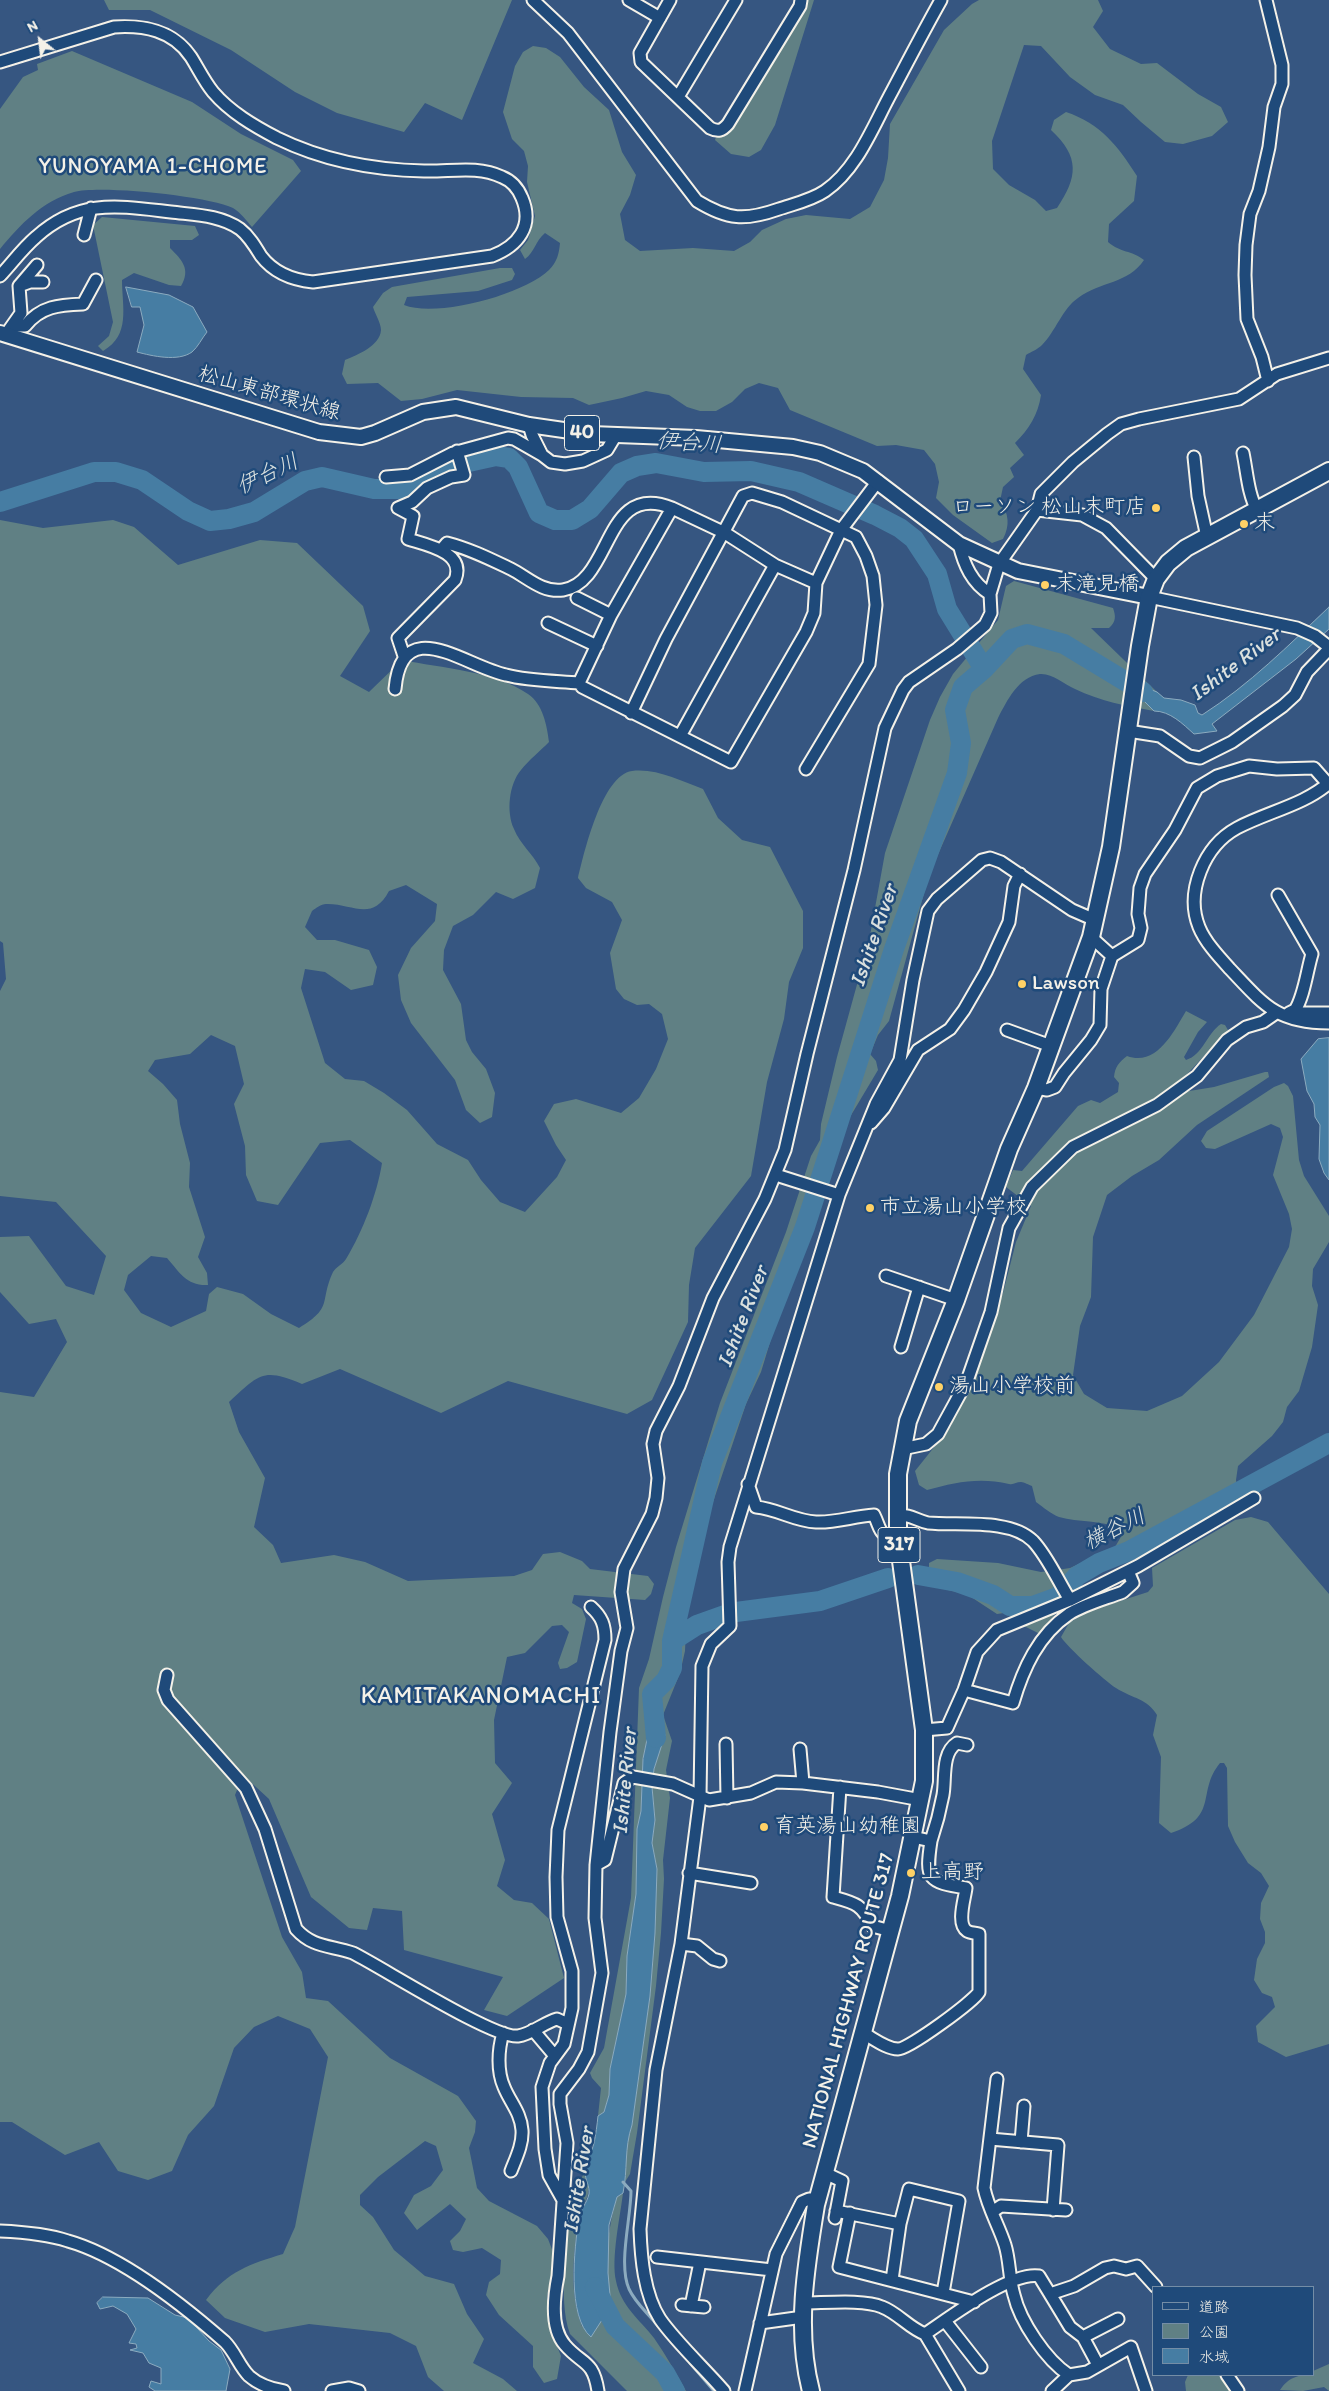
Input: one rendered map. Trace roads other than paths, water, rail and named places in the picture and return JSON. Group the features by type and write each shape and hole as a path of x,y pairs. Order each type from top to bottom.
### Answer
{"highway":[{"name":"NATIONAL HIGHWAY ROUTE 317","path":"811,2391 804,2310 808,2251 818,2198 891,1931 924,1781 924,1730 898,1539 898,1474 908,1421 956,1300 1003,1165 1036,1088 1077,980 1091,937 1111,847 1140,646 1149,597 1156,579 1168,563 1186,548 1329,471"}],"main road":[{"name":"松山東部環状線","path":"6,331 309,430 333,435 361,436 375,433 423,412 456,408 529,425 591,434 696,438 793,447 845,463 874,486 959,544 999,564 1018,571 1149,597"}],"street":[{"path":"533,0 568,33 697,201 731,217 746,218 761,215 808,199 825,191 842,176 860,152 941,0"},
{"path":"628,0 660,18"},
{"path":"670,0 640,53 641,62 710,128 716,131 723,130 800,6 801,0"},
{"path":"678,97 736,0"},
{"path":"1266,0 1282,65 1282,84 1274,107 1269,147 1259,191 1250,214 1245,275 1247,319 1262,357 1268,381"},
{"path":"0,62 114,27 149,28 165,34 180,44 212,91 226,106 274,136 320,155 349,163 424,171 475,169 496,175 513,183 525,206 527,219 524,231 516,243 506,251 492,256 313,282 302,281 278,272 269,266 242,231 216,218 116,206 91,208 67,215 50,225 35,237 0,276"},
{"path":"84,234 91,208"},
{"path":"6,331 21,313 19,286 37,265"},
{"path":"6,331 25,326 32,318 46,308 59,305 83,304 96,280"},
{"path":"19,286 30,282 43,282"},
{"path":"598,2391 593,2372 587,2363 564,2344 557,2324 554,2292 558,2276 567,2143 560,2094 580,2068 588,2052 602,1974 595,1918 596,1866 621,1651 627,1628 621,1592 624,1569 652,1514 656,1498 658,1478 653,1444 656,1431 679,1386 713,1298 765,1199 785,1150 807,1054 854,870 885,728 903,690 919,675 977,634 985,625 991,613 990,594 999,564 1037,510 1041,494 1093,445 1121,424 1240,399 1277,374 1329,358"},
{"path":"529,425 542,455"},
{"path":"386,477 410,475 458,453 508,438 542,455 551,462 565,464 583,461 608,450 616,435"},
{"path":"404,656 398,638 455,580 458,567 453,558 442,550 408,539 413,516 398,508 412,502 427,488 451,477 464,475 458,453"},
{"path":"1243,453 1246,480 1251,488 1253,502 1257,510"},
{"path":"1194,457 1198,496 1207,537"},
{"path":"395,689 399,666 404,656 424,648 442,650 506,676 580,683 582,687 631,713 731,762 806,632 814,613 816,583 844,525 874,486"},
{"path":"631,713 666,639 725,533 743,496 752,493 782,502 844,525 856,537 866,556 873,576 876,605 869,664 806,769"},
{"path":"442,550 447,543 467,549 548,589 563,590 577,584 590,573 616,524 628,512 643,504 657,502 725,533 775,565 816,583"},
{"path":"580,683 611,615 672,508"},
{"path":"1037,510 1082,515 1106,528 1156,579"},
{"path":"959,544 962,560 974,581 990,594"},
{"path":"680,736 775,565"},
{"path":"1129,725 1160,736 1189,756 1200,758 1232,742 1283,706 1296,694 1307,672 1329,648 1315,636 1297,628 1149,597"},
{"path":"578,598 611,615"},
{"path":"548,623 597,646"},
{"path":"1036,1088 1047,1090 1056,1087 1064,1073 1091,1040 1100,1025 1101,989 1112,956 1138,940 1141,928 1138,901 1145,874 1175,830 1191,797 1207,781 1249,766 1276,769 1314,768 1328,783 1315,793 1235,829 1222,839 1211,852 1200,872 1194,892 1194,910 1199,928 1208,943 1249,989 1279,1014 1293,1021 1329,1023"},
{"path":"724,2391 660,2318 650,2297 641,2253 643,2191 656,2070 680,1944 700,1797 702,1666 711,1644 730,1626 728,1562 736,1525 835,1194 876,1104 900,1060 913,980 928,911 937,899 982,860 990,858 1002,862 1072,910 1094,920"},
{"path":"864,1132 884,1108 918,1050 950,1029 964,1010 986,972 1009,922 1014,886 1020,874"},
{"path":"1278,895 1312,954 1300,1002 1296,1010"},
{"path":"1091,937 1112,956"},
{"path":"902,1449 926,1444 938,1434 967,1381 991,1312 1009,1228 1032,1187 1073,1147 1157,1105 1198,1076 1227,1040 1246,1027 1263,1022 1279,1014 1296,1010 1329,1014"},
{"path":"1007,1030 1051,1046"},
{"path":"776,1175 835,1194"},
{"path":"886,1276 956,1300"},
{"path":"901,1347 919,1287"},
{"path":"748,1484 756,1507"},
{"path":"924,1730 947,1728 964,1690 977,1652 997,1630 1128,1571 1254,1498"},
{"path":"736,1525 756,1507"},
{"path":"756,1507 778,1511 789,1518 816,1522 845,1521 874,1514 878,1530 884,1536 898,1539"},
{"path":"897,1516 910,1514 919,1521 928,1523 995,1525 1023,1534 1033,1541 1068,1598"},
{"path":"964,1690 1013,1703 1022,1672 1043,1639 1070,1614 1123,1592 1130,1587 1133,1583 1128,1571"},
{"path":"564,2202 549,2175 545,2149 542,2087 554,2056 564,2044 572,2008 572,1971 557,1917 556,1868 558,1830 605,1640 605,1626 600,1615 591,1607"},
{"path":"167,1675 164,1690 168,1700 246,1788 258,1810 296,1929 304,1938 318,1945 338,1948 362,1957 441,2002 503,2033 519,2036 557,2019 568,2024"},
{"path":"863,2033 892,2048 900,2049 934,2030 951,2014 976,1997 979,1992 979,1934 966,1930 963,1926 962,1915 966,1888 945,1884 929,1874 928,1865 940,1809 945,1766 950,1750 957,1743 967,1744"},
{"path":"726,1744 727,1798"},
{"path":"800,1749 803,1783"},
{"path":"596,1866 604,1860 624,1784 633,1777 673,1784 709,1800 751,1793 776,1782 840,1787 921,1800"},
{"path":"840,1787 833,1897 854,1903 864,1910 872,1926 891,1931"},
{"path":"913,1837 932,1841"},
{"path":"689,1873 751,1883"},
{"path":"680,1944 697,1946 713,1959 720,1961"},
{"path":"533,2030 554,2056"},
{"path":"503,2033 499,2055 500,2074 504,2088 521,2118 523,2132 520,2149 511,2171"},
{"path":"997,2079 984,2188 987,2202 1006,2249 1017,2305 1049,2360 1069,2375"},
{"path":"1021,2142 1024,2106"},
{"path":"990,2139 1058,2145 1053,2210"},
{"path":"825,2173 842,2181 836,2214 850,2213 900,2224"},
{"path":"892,2280 900,2224 909,2189 959,2201 943,2293"},
{"path":"745,2391 776,2254 802,2202 818,2198"},
{"path":"992,2212 1001,2206 1066,2210"},
{"path":"850,2213 840,2268 974,2302"},
{"path":"0,2231 68,2240 90,2249 133,2273 216,2334 230,2347 250,2376 273,2389 284,2391"},
{"path":"658,2257 772,2270"},
{"path":"700,2262 687,2305 704,2308"},
{"path":"1050,2294 1074,2286 1105,2268 1114,2266 1126,2269 1137,2266 1155,2286"},
{"path":"925,2334 974,2302 1011,2282 1031,2274 1038,2276 1070,2327 1083,2337 1098,2365"},
{"path":"760,2324 804,2310 863,2303 883,2307 916,2331 925,2334 959,2391"},
{"path":"1083,2337 1118,2319"},
{"path":"945,2321 982,2367"},
{"path":"1052,2391 1069,2375 1087,2372 1131,2346 1146,2391"},
{"path":"1228,2376 1238,2391"},
{"path":"332,2391 349,2388 360,2391"}],"water":[{"path":"126,287 169,295 193,307 207,332 194,350 180,357 157,356 137,352 144,325 140,307 132,307"},
{"path":"1329,607 1329,629 1296,659 1212,724 1217,731 1194,734 1171,716 1154,711 1121,678 1157,692 1164,698 1181,700 1195,705 1198,713 1202,715 1252,678"},
{"path":"1329,1038 1329,1180 1324,1173 1319,1159 1320,1125 1315,1117 1314,1104 1307,1091 1301,1059 1318,1039"},
{"path":"653,1712 665,1735 654,1769 652,1787 655,1820 652,1843 657,1869 655,1933 650,1996 628,2142 623,2193 617,2197 609,2225 608,2273 611,2306 591,2337 583,2327 575,2299 575,2247 580,2216 589,2194 585,2169 594,2143 598,2116 604,2112 609,2095 610,2069 626,1994 627,1956 636,1894 637,1829 641,1811 643,1759"},
{"path":"103,2297 148,2298 175,2315 188,2318 209,2341 221,2350 230,2369 226,2391 155,2391 149,2387 151,2381 161,2384 161,2368 149,2363 143,2353 130,2350 137,2348 136,2344 129,2343 136,2329 127,2314 113,2306 100,2309 97,2303"}],"waterway":[{"name":"伊台川","path":"0,502 94,472 116,472 142,480 188,511 210,521 229,519 254,512 305,481 322,477 374,489 411,489 455,465 496,456 509,458 518,467 539,513 555,520 572,520 590,509 621,473 637,466 656,463 704,472 751,471 799,482 875,515 900,528 914,539 937,574 947,609 984,669"},
{"name":"Ishite River","path":"656,1738 652,1694 666,1680 672,1668 672,1641 712,1463 805,1227 894,949 957,773 961,743 955,710 963,687 984,669 1012,639 1027,634 1064,644 1143,692"},
{"name":"横谷川","path":"918,1575 957,1582 993,1595 1010,1606 1033,1606 1058,1597 1077,1576 1099,1563 1129,1551 1329,1443"},
{"name":"横谷川","path":"736,1612 820,1601 888,1578"},
{"name":"横谷川","path":"672,1641 697,1625 725,1615"},
{"path":"623,2182 631,2191 625,2254 626,2279 635,2299 658,2326"},
{"name":"Ishite River","path":"595,2287 615,2326 665,2373 675,2391"},
{"path":"690,2363 714,2391"}],"place":[{"name":"ローソン 松山末町店","path":"1156,508"},
{"name":"末","path":"1244,524"},
{"name":"末滝見橋","path":"1045,585"},
{"name":"Lawson","path":"1022,984"},
{"name":"市立湯山小学校","path":"870,1208"},
{"name":"湯山小学校前","path":"939,1387"},
{"name":"育英湯山幼稚園","path":"764,1827"},
{"name":"上高野","path":"911,1873"}],"district":[{"name":"YUNOYAMA 1-CHOME","path":"153,167"},
{"name":"KAMITAKANOMACHI","path":"481,1697"}]}
